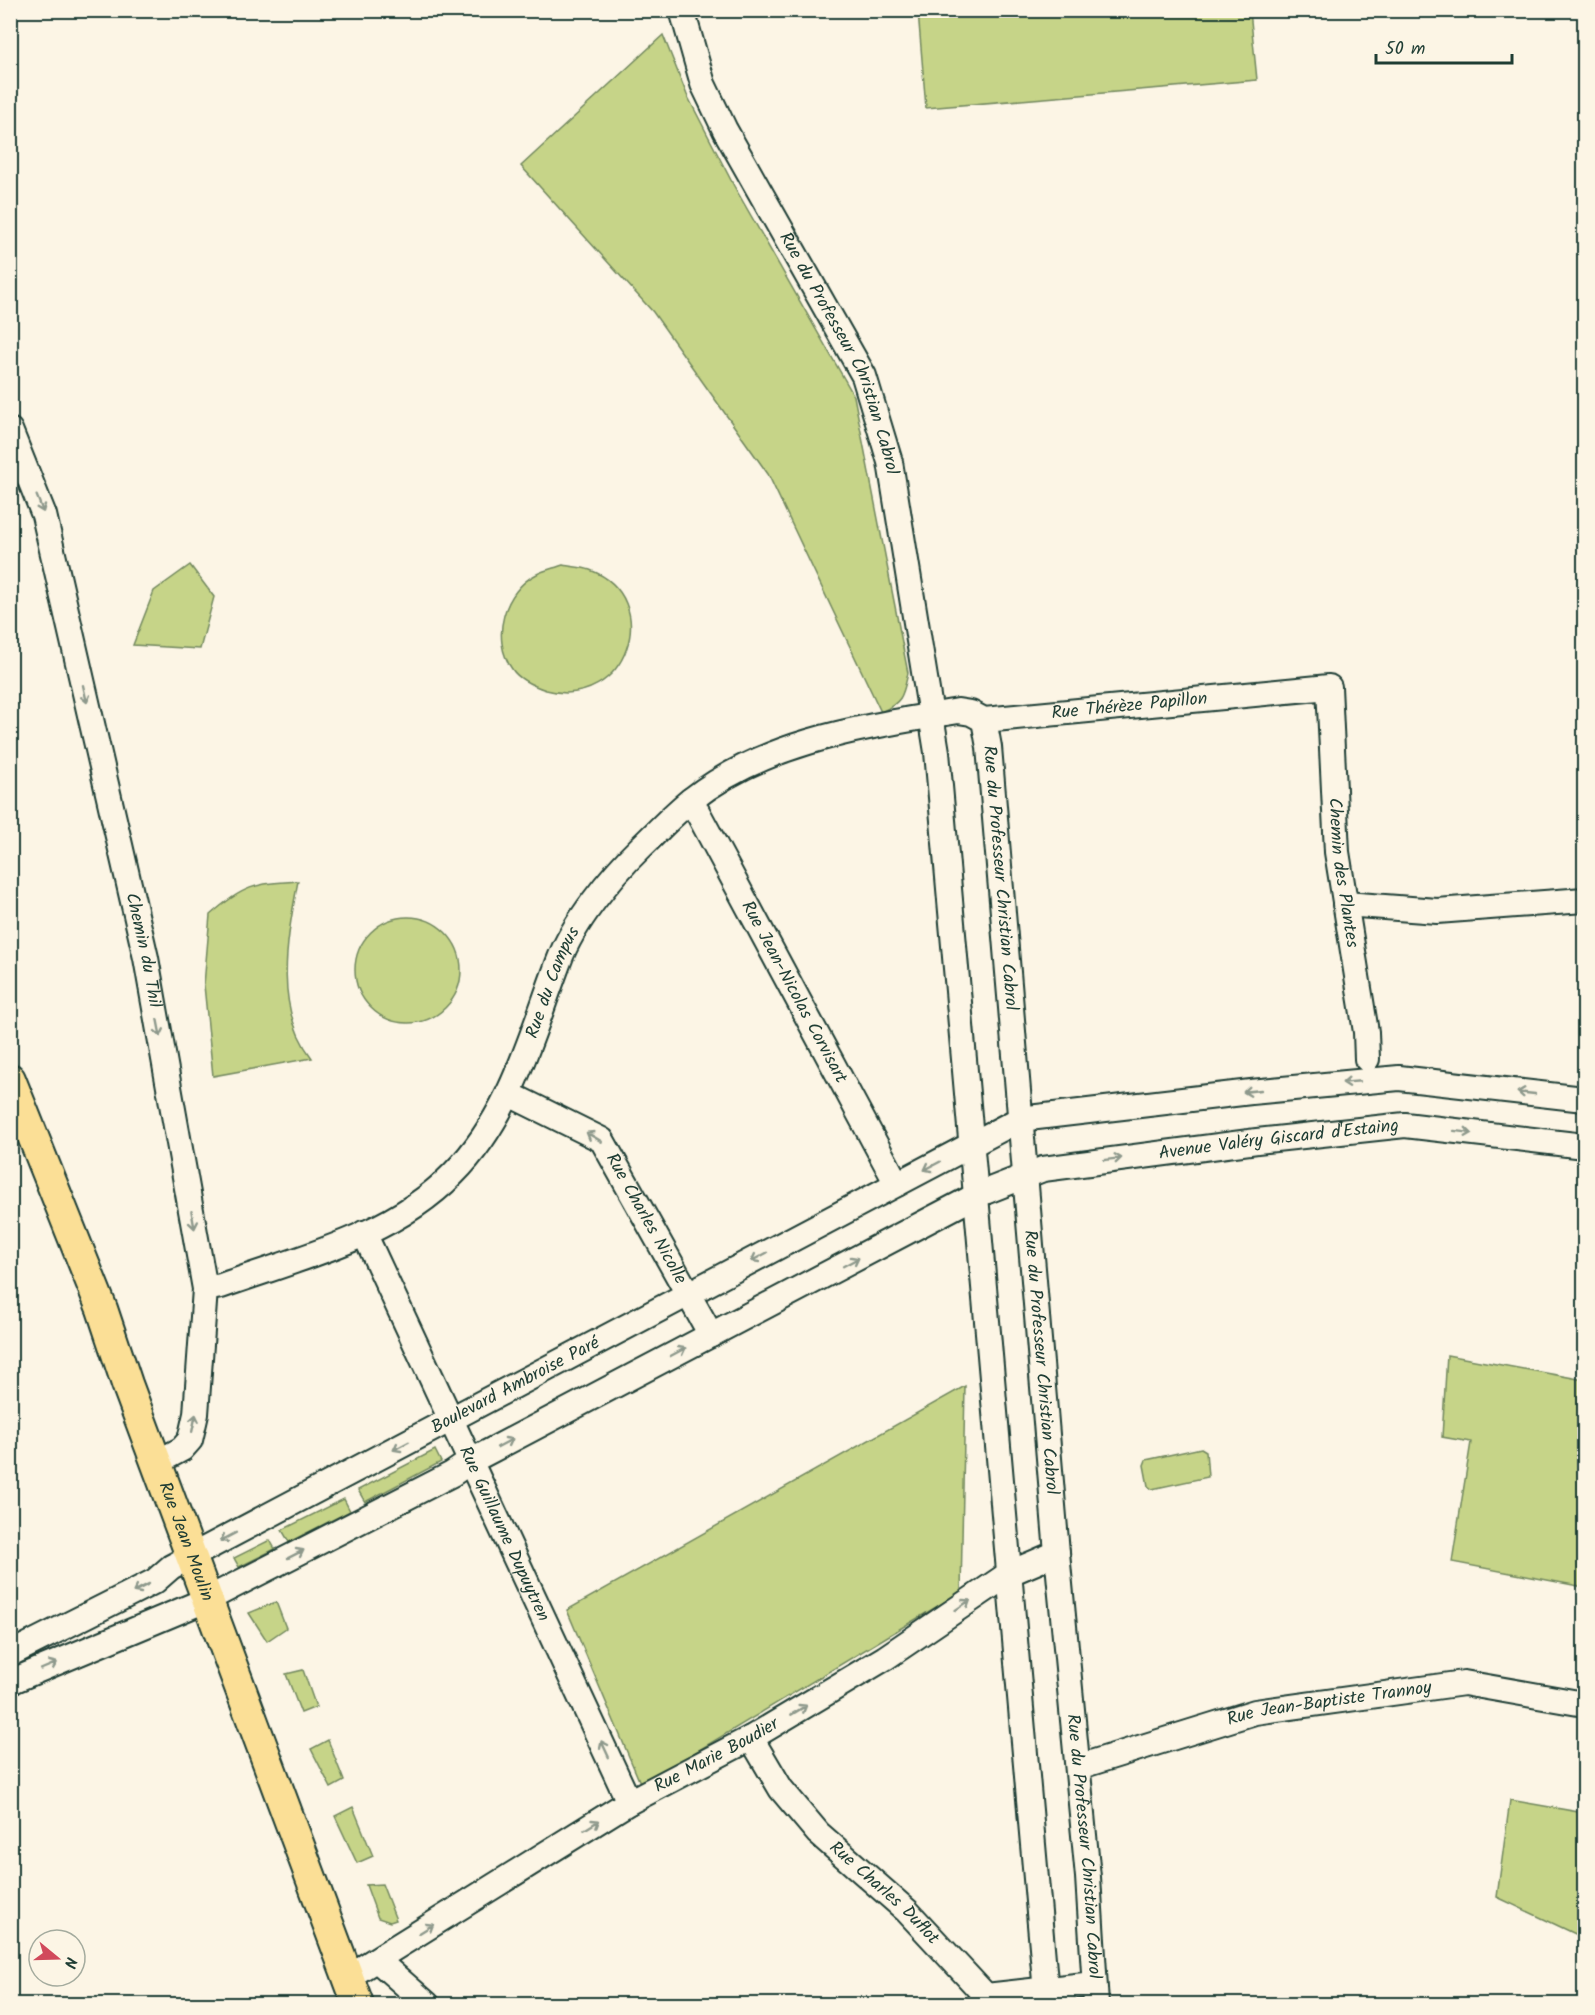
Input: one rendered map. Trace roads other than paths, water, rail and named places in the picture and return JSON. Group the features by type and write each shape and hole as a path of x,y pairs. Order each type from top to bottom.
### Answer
{"main road":[{"name":"Rue Jean Moulin","path":"10,1079 102,1309 206,1600 282,1795 358,2004"}],"street":[{"name":"Rue du Professeur Christian Cabrol","path":"682,10 703,84 725,130 868,387 890,462 933,715 973,1144 1046,1997"},
{"name":"Chemin du Thil","path":"10,430 44,514 141,935 205,1289 196,1414 190,1440 182,1449 156,1463"},
{"name":"Rue Thérèze Papillon","path":"933,715 958,711 972,713 984,720 1329,687"},
{"name":"Chemin des Plantes","path":"1329,687 1337,852 1366,1032 1367,1059"},
{"name":"Rue du Campus","path":"205,1289 221,1286 364,1233 435,1192 455,1173 490,1128 509,1094 537,1026 560,957 597,896 617,871 691,800 740,768 811,739 933,715"},
{"name":"Rue du Professeur Christian Cabrol","path":"984,720 989,747 1057,1553 1078,1767 1095,1994"},
{"name":"Rue Jean-Nicolas Corvisart","path":"691,800 897,1184"},
{"path":"1345,904 1437,911 1584,900"},
{"path":"1020,1119 1251,1092 1399,1078 1584,1099"},
{"name":"Rue Charles Nicolle","path":"509,1094 602,1140 711,1335"},
{"name":"Boulevard Ambroise Paré","path":"10,1654 155,1581 171,1567 1020,1119"},
{"name":"Avenue Valéry Giscard d'Estaing","path":"977,1196 1043,1169 1405,1125 1584,1146"},
{"path":"10,1682 206,1600 442,1479 471,1461 977,1196"},
{"name":"Rue Guillaume Dupuytren","path":"364,1233 629,1802"},
{"name":"Rue Marie Boudier","path":"348,1977 629,1802 752,1738 885,1658 1010,1573 1057,1553"},
{"name":"Rue Jean-Baptiste Trannoy","path":"1078,1767 1255,1712 1464,1683 1584,1704"},
{"name":"Rue Charles Duflot","path":"752,1738 781,1789 818,1833 907,1911 986,1996 1046,1997"},
{"path":"377,1960 427,2004"},
{"path":"1046,1997 1095,1994"}]}
